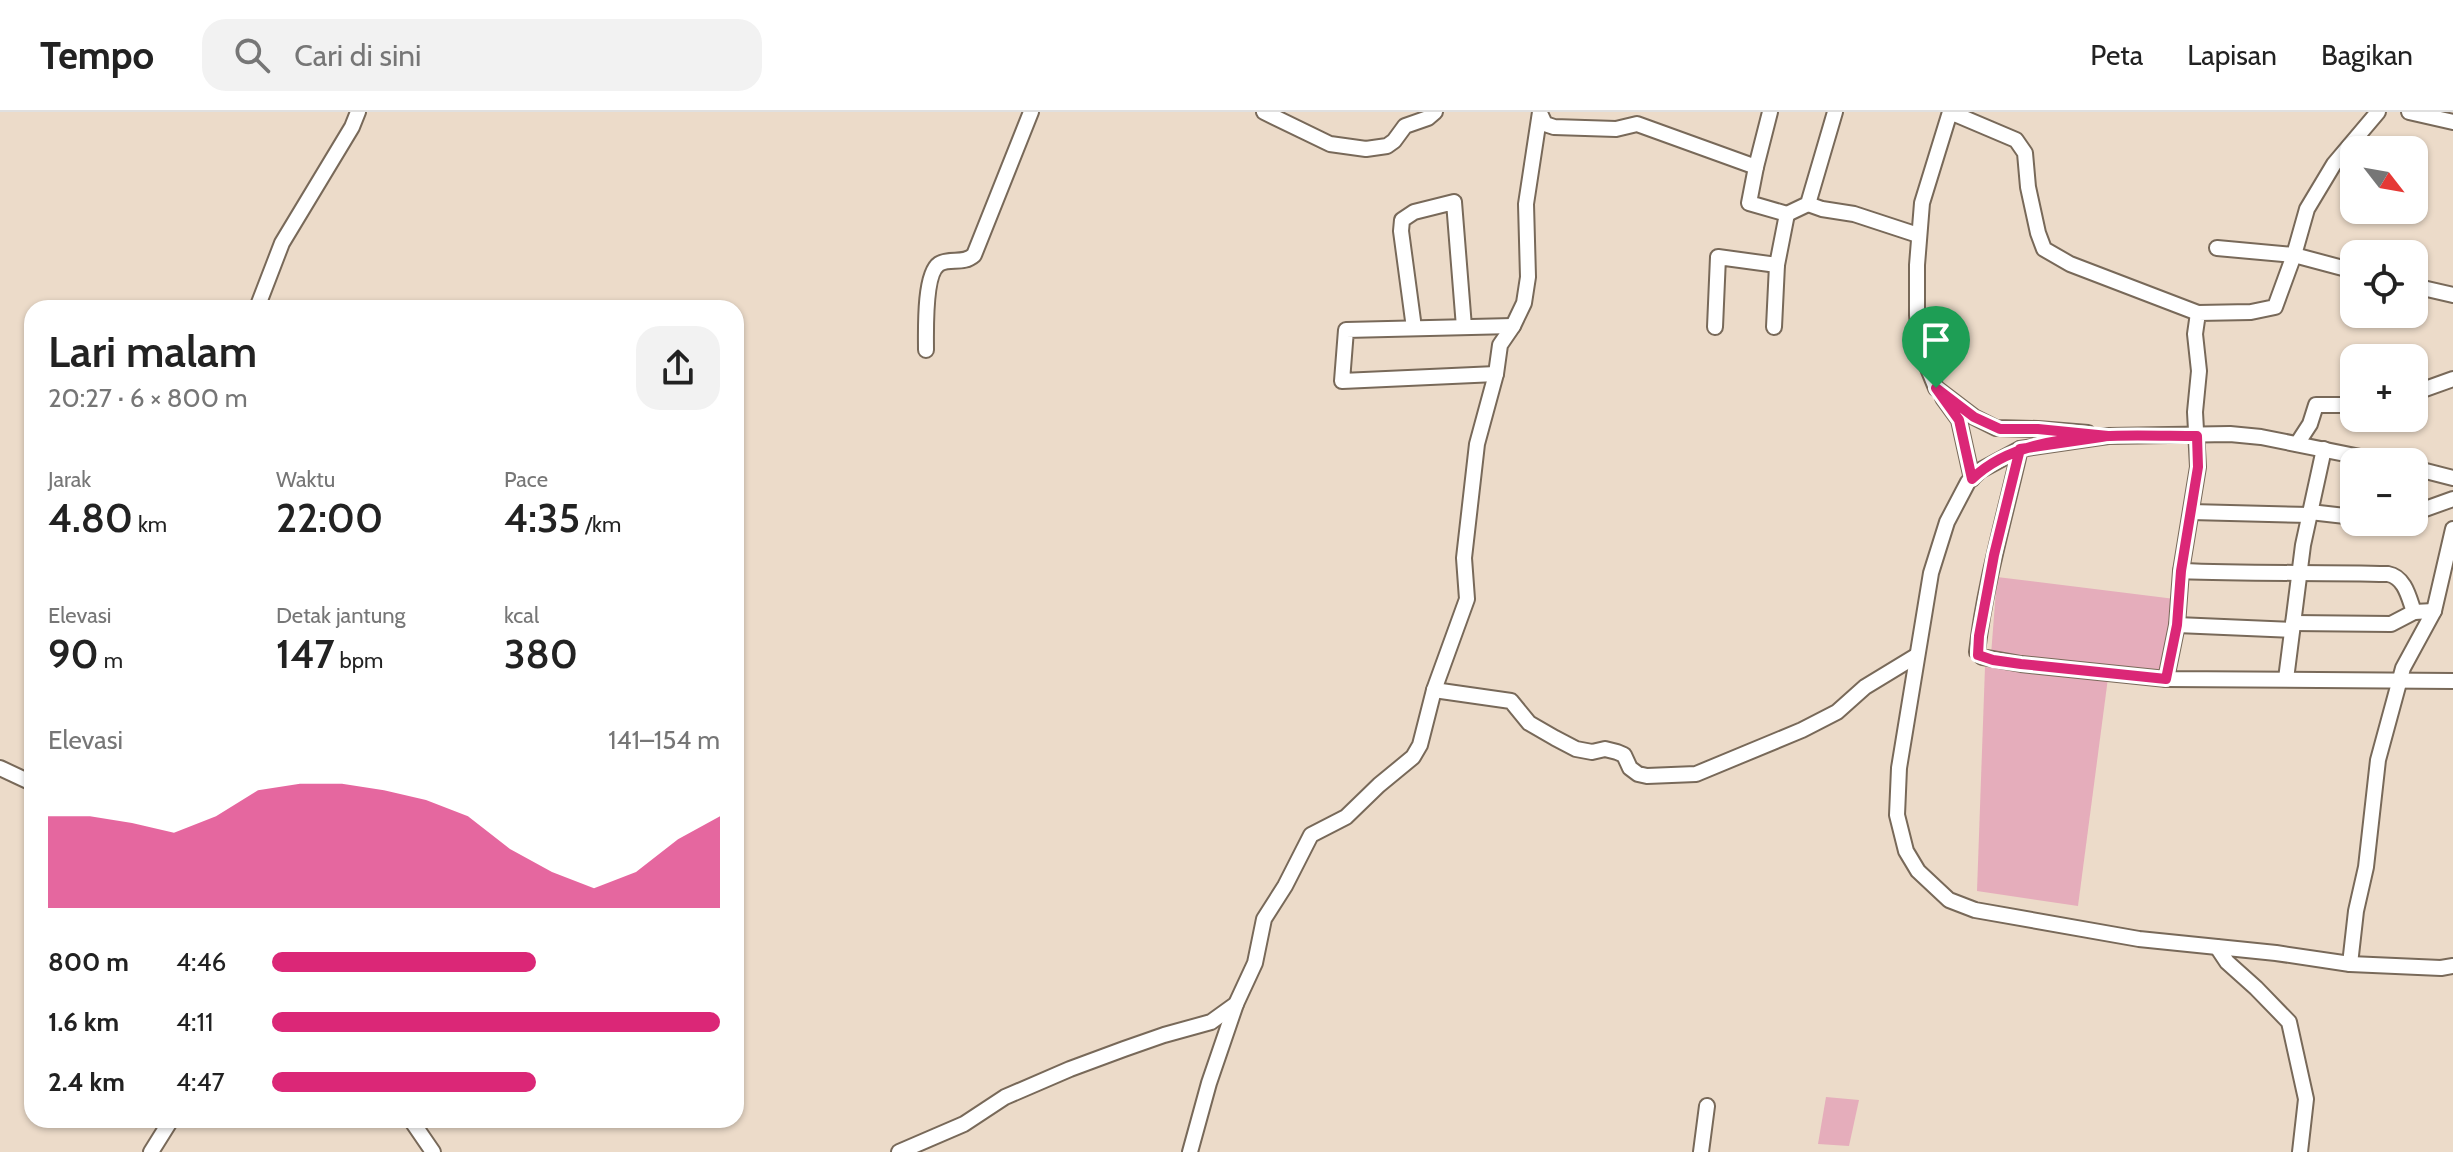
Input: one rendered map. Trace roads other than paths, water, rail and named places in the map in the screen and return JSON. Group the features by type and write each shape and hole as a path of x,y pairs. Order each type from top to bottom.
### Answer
{"street":[{"path":"260,300 282,243 358,112"},
{"path":"926,350 928,292 934,270 942,263 967,260 974,255 1031,112"},
{"path":"1264,112 1330,144 1366,149 1387,146 1405,126 1428,118 1435,112"},
{"path":"1540,112 1545,124 1554,127 1616,129 1638,118 1756,167"},
{"path":"1190,1152 1236,1004 1255,963 1264,919 1311,835 1346,817 1413,757 1420,745 1434,690 1467,599 1464,558 1477,444 1496,374 1500,345 1524,303 1528,277 1526,204 1540,112"},
{"path":"1770,112 1749,203 1787,214 1808,204 1854,214 1918,235"},
{"path":"1808,204 1835,112"},
{"path":"1972,479 1959,420 1936,388 1920,349 1917,315 1918,235 1922,203 1950,112 2016,140 2025,153 2028,187 2044,249 2070,264 2198,313 2251,312 2273,308 2294,255 2307,209 2334,164 2378,112"},
{"path":"2409,112 2453,122"},
{"path":"1414,328 1402,220 1414,212 1454,202 1464,327"},
{"path":"1774,327 1777,265 1787,214"},
{"path":"2217,248 2294,255 2340,267"},
{"path":"1715,327 1718,257 1777,265"},
{"path":"2428,289 2453,295"},
{"path":"2166,679 2177,625 2181,571 2198,467 2195,412 2199,371 2195,334 2198,313"},
{"path":"1496,374 1342,381 1346,330 1513,326"},
{"path":"2428,388 2453,379"},
{"path":"1936,388 1974,417 2000,429 2053,429 2108,436 2230,434 2340,452"},
{"path":"2297,444 2310,424 2316,405 2340,405"},
{"path":"2108,436 2020,449 1995,461 1972,479 1959,498 1942,535 1931,573 1899,768 1897,815 1906,851 1918,871 1949,900 1975,910 2139,939 2350,964 2453,966"},
{"path":"2020,449 1994,555 1978,655 2021,664 2166,679 2453,681"},
{"path":"2286,679 2300,571 2324,449"},
{"path":"2428,472 2453,478"},
{"path":"2428,508 2453,499"},
{"path":"2191,512 2340,516"},
{"path":"2350,964 2356,911 2366,867 2374,776 2405,662 2434,611 2453,529"},
{"path":"2181,571 2395,575 2406,589 2414,612"},
{"path":"2177,625 2391,624 2414,612 2434,611"},
{"path":"1434,690 1511,701 1529,723 1576,749 1592,752 1605,749 1624,755 1630,768 1638,774 1696,774 1837,712 1865,687 1916,656"},
{"path":"0,768 24,779"},
{"path":"2217,947 2227,962 2289,1022 2306,1099 2300,1152"},
{"path":"899,1152 964,1124 1005,1097 1124,1049 1211,1022 1236,1004"},
{"path":"1701,1152 1707,1106"},
{"path":"151,1152 166,1128"},
{"path":"416,1128 433,1152"}]}
